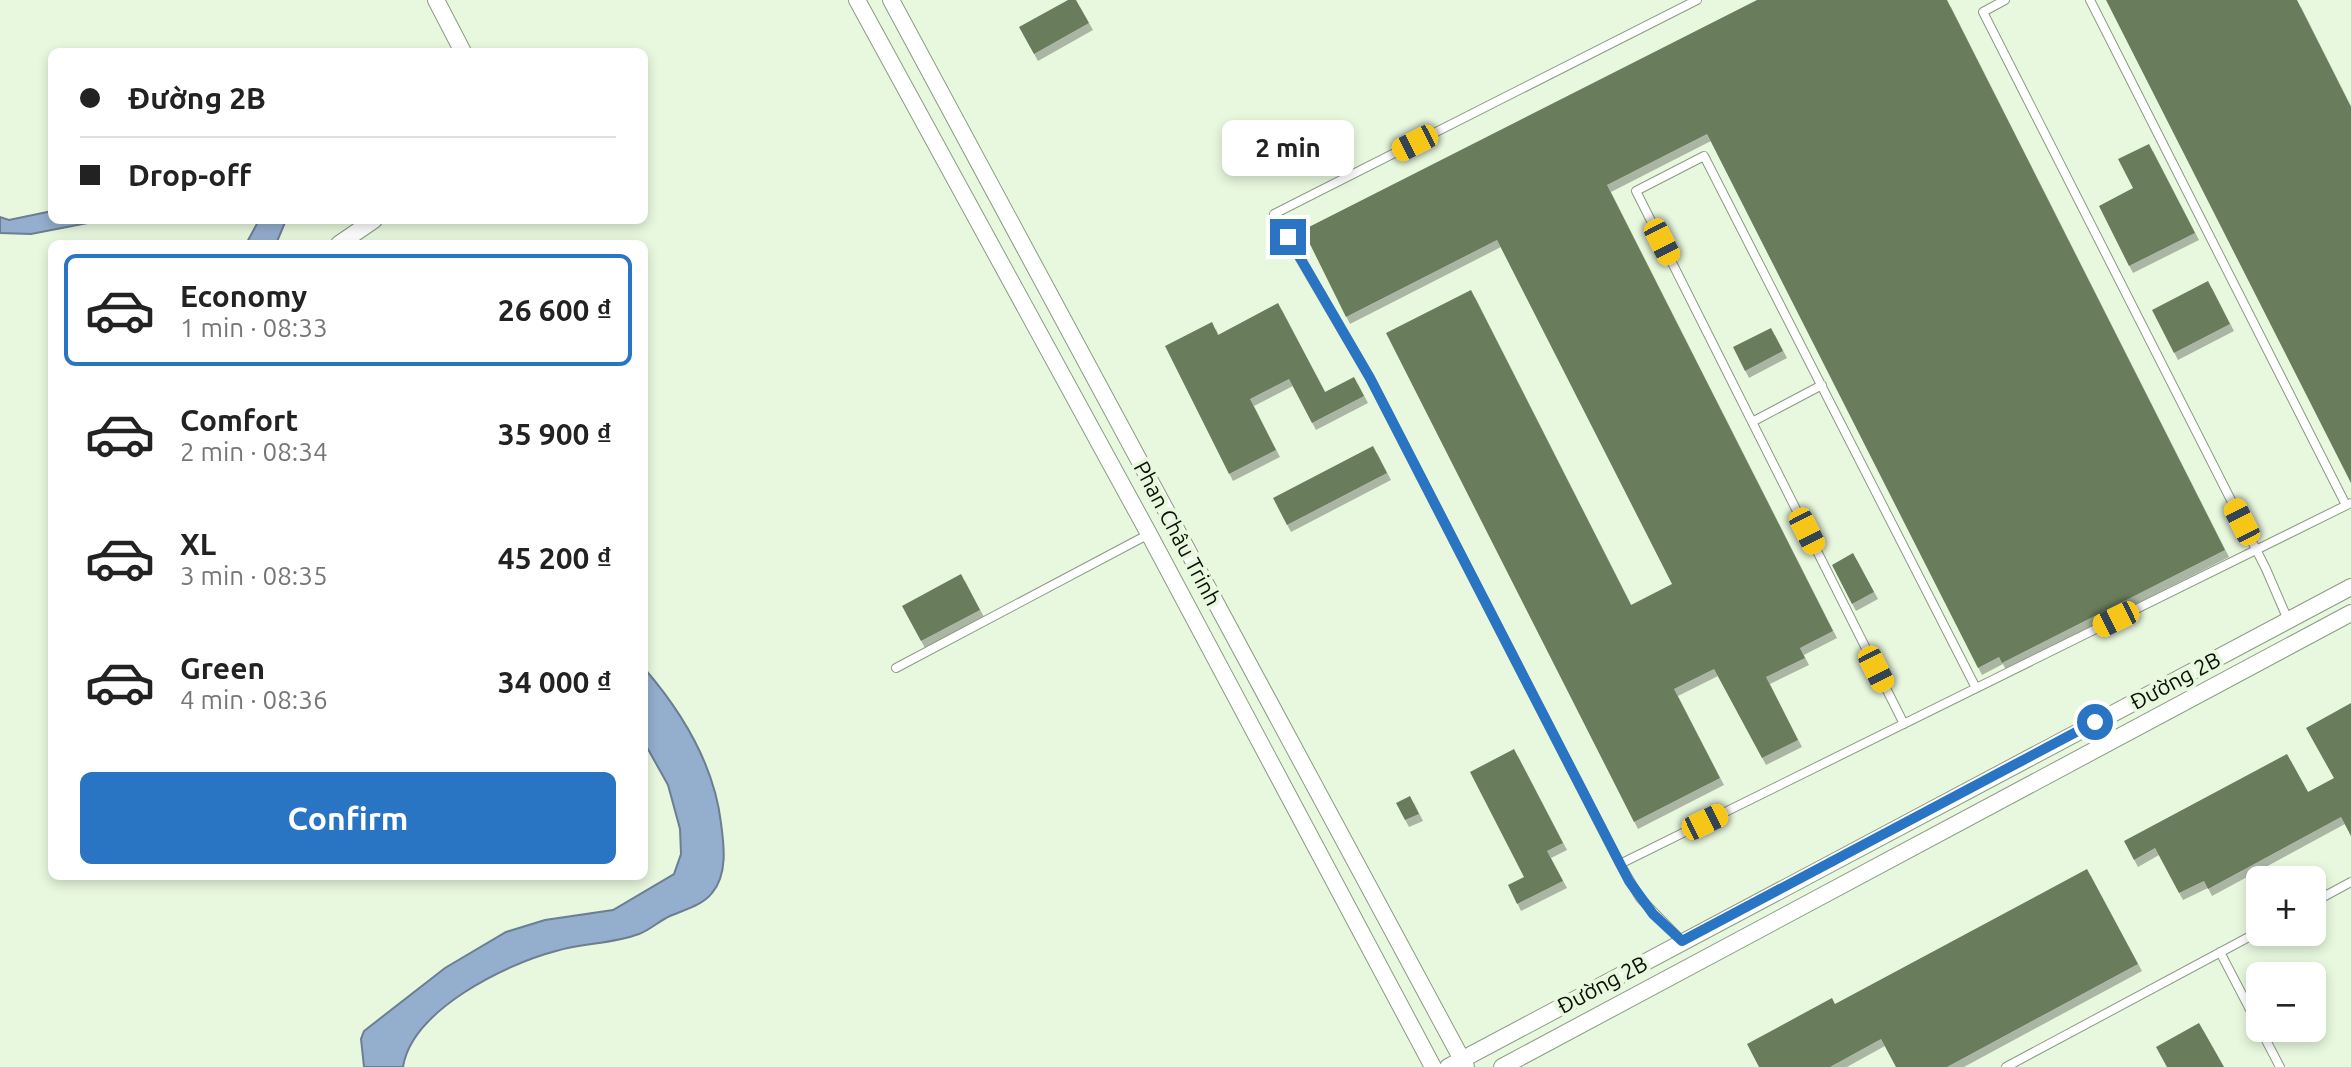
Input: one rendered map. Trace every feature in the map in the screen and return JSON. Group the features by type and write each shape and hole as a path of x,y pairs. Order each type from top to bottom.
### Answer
{"street":[{"path":"436,0 461,48"},
{"name":"Phan Châu Trinh","path":"857,0 1149,534 1433,1067"},
{"name":"Phan Châu Trinh","path":"891,0 1459,1064"},
{"path":"345,240 368,224"},
{"name":"Đường 2B","path":"1459,1064 1682,941 2351,587"},
{"name":"Đường 2B","path":"1502,1067 2351,613"}],"lane":[{"path":"1682,941 1646,906 1620,864 1370,378 1274,214 1697,0"},
{"path":"2005,0 1983,12 2256,550 2288,620"},
{"path":"1620,864 2348,504 2090,0"},
{"path":"1904,724 1636,191 1704,156 1976,688"},
{"path":"1752,422 1822,385"},
{"path":"896,668 1149,534"},
{"path":"2326,895 2351,882"},
{"path":"2006,1067 2246,938"},
{"path":"2220,952 2280,1067"}],"water":[{"path":"48,212 48,224 82,224 31,234 0,233 0,217 9,220"},
{"path":"257,224 284,224 278,240 248,240"},
{"path":"648,673 683,721 711,780 724,850 721,877 712,893 698,904 639,934 535,957 488,978 464,992 424,1027 410,1046 403,1067 364,1067 361,1039 364,1031 445,968 506,932 545,920 613,910 674,874 681,854 680,829 668,785 648,749"}],"building":[{"path":"1068,0 1076,0 1089,23 1034,54 1019,27"},
{"path":"1757,0 1947,0 2225,550 2002,663 1999,657 1978,668 1707,134 1607,185 1833,631 1800,648 1805,658 1766,677 1798,740 1762,758 1714,669 1674,689 1720,778 1634,822 1386,333 1471,290 1631,605 1672,584 1497,240 1346,317 1303,230"},
{"path":"2106,0 2297,0 2351,107 2351,483"},
{"path":"2149,144 2195,233 2129,266 2099,206 2133,188 2118,159"},
{"path":"2208,281 2230,324 2174,353 2152,310"},
{"path":"1278,303 1325,392 1354,377 1364,396 1312,423 1289,379 1250,399 1276,450 1229,474 1165,346 1212,322 1218,335"},
{"path":"1771,328 1783,351 1745,371 1733,347"},
{"path":"1373,446 1387,473 1287,525 1273,498"},
{"path":"1853,553 1874,592 1852,604 1832,565"},
{"path":"961,574 980,610 921,641 902,606"},
{"path":"2351,703 2351,836 2341,817 2208,889 2204,881 2179,893 2155,848 2134,860 2124,841 2287,754 2308,792 2334,778 2306,728"},
{"path":"1514,749 1563,843 1547,851 1563,881 1517,904 1508,885 1524,877 1470,772"},
{"path":"1410,796 1419,814 1405,820 1396,803"},
{"path":"2087,869 2138,964 1947,1067 1896,1067 1881,1039 1830,1067 1759,1067 1747,1044 1832,998 1835,1004"},
{"path":"2199,1023 2224,1067 2167,1067 2156,1047"}],"route":[{"path":"1288,237 1370,378 1629,881 1653,914 1682,941 2095,722"}]}
